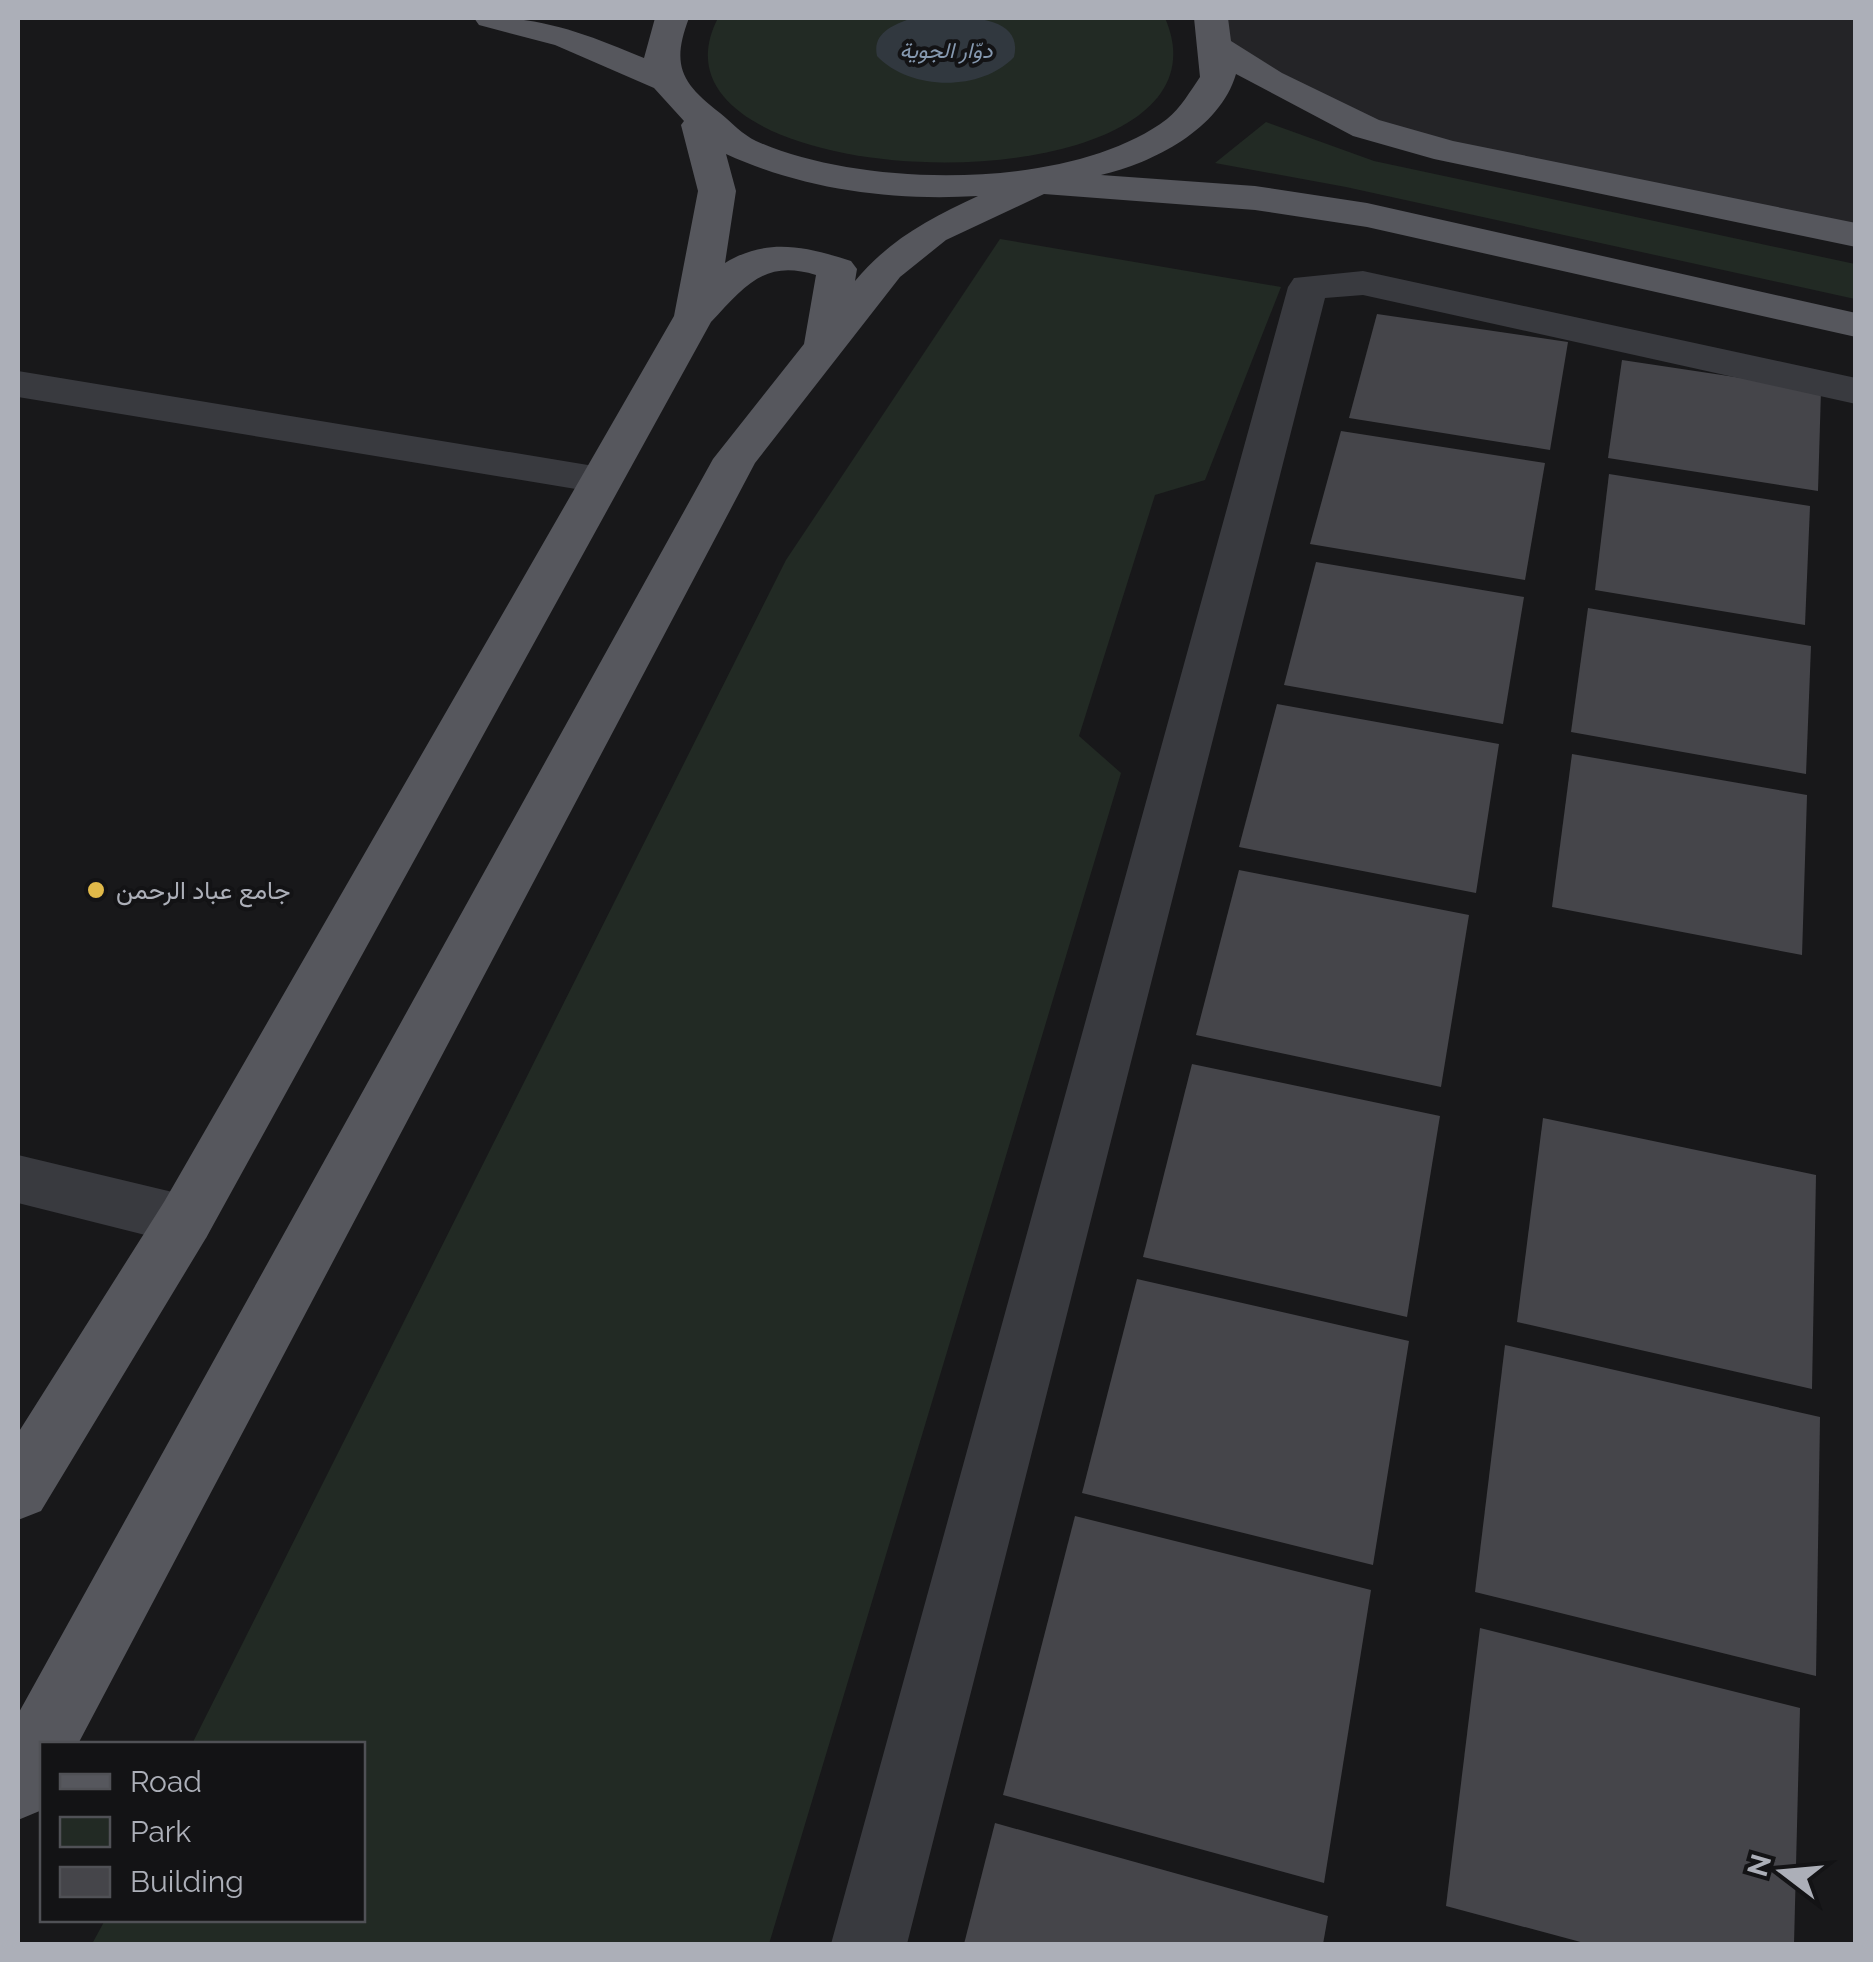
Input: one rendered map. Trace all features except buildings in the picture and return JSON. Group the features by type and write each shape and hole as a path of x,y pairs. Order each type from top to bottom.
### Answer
{"main road":[{"path":"490,18 568,38 664,80 699,124 745,153 846,183 966,190 1039,182 1110,163 1156,142 1186,121 1217,79 1216,33"},
{"path":"664,80 662,35 672,18"},
{"path":"1216,33 1269,82 1366,128 1447,152 1856,235"},
{"path":"694,316 716,191 699,124"},
{"path":"41,1742 735,459 886,269 932,232 1039,182 1219,194 1367,215 1856,325"},
{"path":"18,1490 184,1220 694,316 741,267 778,253 808,259 837,269 824,347"},
{"path":"18,1784 40,1743"}],"street":[{"path":"869,1944 1308,287 1363,283 1856,391"},
{"path":"18,384 600,480"},
{"path":"18,1179 184,1220"}],"shaded area":[{"path":"1211,18 1855,18 1855,235 1447,151 1269,81 1217,30"}],"green space":[{"path":"718,18 1165,18 1167,83 1118,128 1036,154 938,162 840,152 759,124 713,80"},
{"path":"1266,122 1374,161 1855,264 1855,299 1346,187 1215,163"},
{"path":"1000,239 1281,287 1205,480 1155,495 1079,736 1121,773 769,1944 92,1944 104,1922 365,1922 365,1742 193,1742 786,560"}],"water":[{"name":"دوّار الجوية","path":"960,17 994,23 1007,30 1014,41 1014,57 983,77 965,81 946,83 908,76 877,56 876,48 886,31 912,18"}],"place":[{"name":"جامع عباد الرحمن","path":"96,890"}]}
